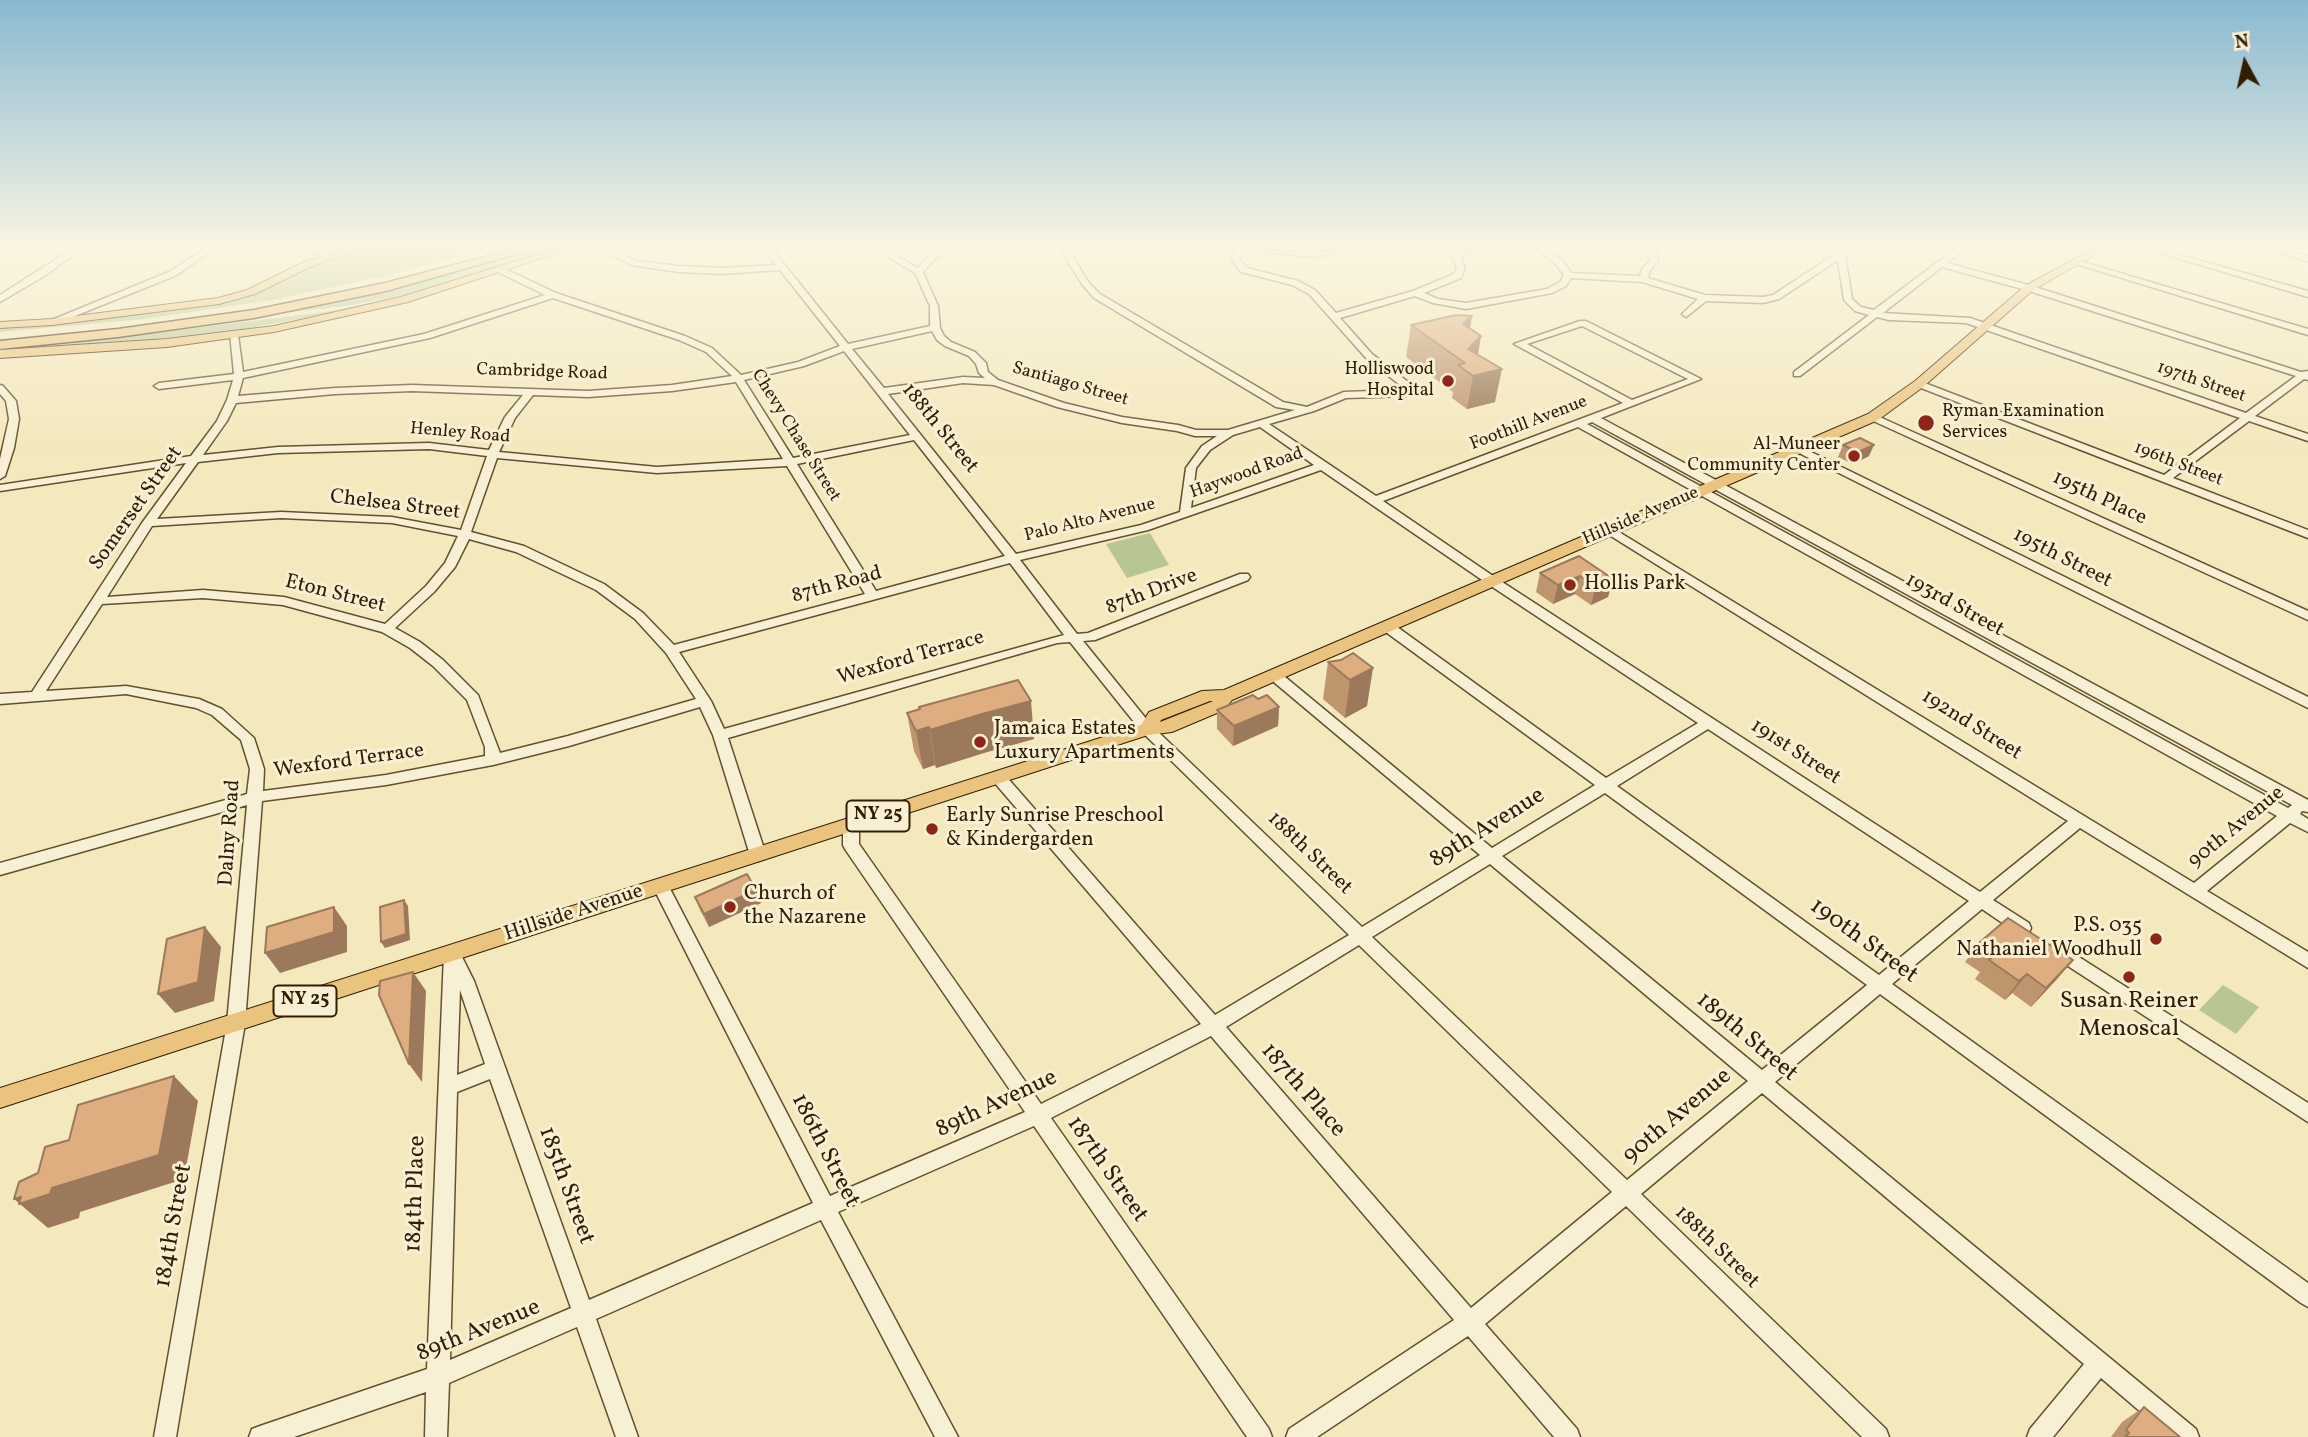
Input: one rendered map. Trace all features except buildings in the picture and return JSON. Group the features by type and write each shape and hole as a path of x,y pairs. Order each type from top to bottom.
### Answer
{"highway":[{"path":"0,336 118,326 189,316"},
{"path":"182,325 236,316"},
{"path":"0,345 267,316"}],"main road":[{"path":"0,325 52,322 76,316"},
{"path":"0,354 167,343 233,335 334,316"},
{"name":"Hillside Avenue","path":"0,1098 1147,729 1166,728 1218,706 1226,696 1873,417 1919,384 1996,316"}],"street":[{"path":"159,386 239,376 427,335 487,316"},
{"name":"Chevy Chase Street","path":"616,316 709,350 740,378 873,596"},
{"name":"188th Street","path":"820,316 1147,729 1878,1437"},
{"path":"934,316 935,328"},
{"path":"1131,316 1280,405 1310,409"},
{"name":"Palo Alto Avenue","path":"1013,558 1144,528 1185,514 1191,468 1206,448 1229,433 1310,409 1343,395 1408,393 1405,384 1369,356 1335,316"},
{"path":"1797,374 1871,316"},
{"name":"197th Street","path":"1884,316 1957,318 2308,438"},
{"path":"2118,316 2306,375"},
{"path":"2256,316 2308,332"},
{"name":"Foothill Avenue","path":"1374,501 1632,404 1696,379 1583,323 1519,344 1632,404"},
{"name":"Cambridge Road","path":"232,400 335,391 412,388 588,394 638,391 740,378 801,364 861,342 935,328"},
{"name":"Santiago Street","path":"935,328 940,338 948,344 972,354 995,382 1061,405 1122,420 1195,433 1229,433"},
{"name":"Somerset Street","path":"36,695 148,523 198,458 232,400 239,376 233,335"},
{"name":"Santiago Street","path":"963,380 982,369"},
{"path":"2165,479 2306,375"},
{"path":"880,392 963,380 995,382"},
{"name":"196th Street","path":"1919,384 2308,534"},
{"path":"0,388 11,401 14,419 0,476"},
{"path":"387,629 440,579 465,534 493,453 510,417 530,392"},
{"path":"1280,405 1280,419"},
{"name":"195th Place","path":"1873,417 2308,616"},
{"name":"193rd Street","path":"1586,421 1649,448 1717,484 2306,803"},
{"name":"193rd Street","path":"1586,421 1635,453 2308,825"},
{"name":"191st Street","path":"1262,424 1492,581 2308,1112"},
{"path":"1195,433 1206,448"},
{"name":"Henley Road","path":"0,488 198,458 365,446 429,446 558,462 657,470 792,462 916,438"},
{"path":"1635,453 1649,448"},
{"name":"195th Street","path":"1799,449 2308,703"},
{"name":"Haywood Road","path":"1185,514 1321,466"},
{"name":"Chelsea Street","path":"148,523 225,516 320,515 392,520 465,534 520,549 600,587 639,616 671,650 704,701 720,735 758,855"},
{"name":"192nd Street","path":"1610,531 2308,961"},
{"path":"1803,546 1817,539"},
{"name":"87th Road","path":"671,650 1013,558"},
{"name":"87th Drive","path":"1073,638 1090,638 1244,577"},
{"name":"Eton Street","path":"96,601 203,594 284,601 387,629 415,645 438,663 473,698 492,747 493,760"},
{"path":"1905,603 1919,594"},
{"name":"190th Street","path":"1388,627 2308,1296"},
{"name":"Wexford Terrace","path":"720,735 1056,639 1073,638"},
{"path":"2021,667 2035,657"},
{"name":"189th Street","path":"1274,675 2188,1437"},
{"name":"Dalny Road","path":"0,699 126,690 155,694 208,708 226,719 247,738 257,769 236,1023"},
{"name":"Wexford Terrace","path":"0,869 255,797 386,780 493,760 569,741 704,701"},
{"name":"89th Avenue","path":"260,1437 437,1377 1038,1115 1213,1026 1708,723"},
{"path":"2141,733 2155,723"},
{"name":"187th Place","path":"999,778 1569,1437"},
{"name":"90th Avenue","path":"2195,891 2306,803"},
{"name":"90th Avenue","path":"1297,1437 1470,1322 2079,820"},
{"name":"187th Street","path":"851,824 851,845 1261,1437"},
{"name":"186th Street","path":"661,887 826,1209 947,1437"},
{"name":"185th Street","path":"452,954 465,981 626,1437"},
{"name":"184th Place","path":"436,1437 452,954"},
{"name":"184th Street","path":"165,1437 236,1023"},
{"path":"447,1087 494,1069"},
{"path":"2038,1437 2099,1363"}],"green space":[{"path":"121,316 164,316 0,332 0,328 52,325"},
{"path":"291,316 314,316 211,335 0,352 0,349 59,345"},
{"path":"1150,533 1169,565 1127,578 1106,544"},
{"path":"2223,985 2259,1007 2236,1034 2199,1010"}],"place":[{"name":"Holliswood Hospital","path":"1448,381"},
{"name":"Ryman Examination Services","path":"1926,423"},
{"name":"Al-Muneer Community Center","path":"1854,456"},
{"name":"Hollis Park","path":"1570,585"},
{"name":"Jamaica Estates Luxury Apartments","path":"980,742"},
{"name":"Early Sunrise Preschool & Kindergarden","path":"932,829"},
{"name":"Church of the Nazarene","path":"730,907"},
{"name":"P.S. 035 Nathaniel Woodhull","path":"2156,939"},
{"name":"Susan Reiner Menoscal","path":"2129,977"}]}
